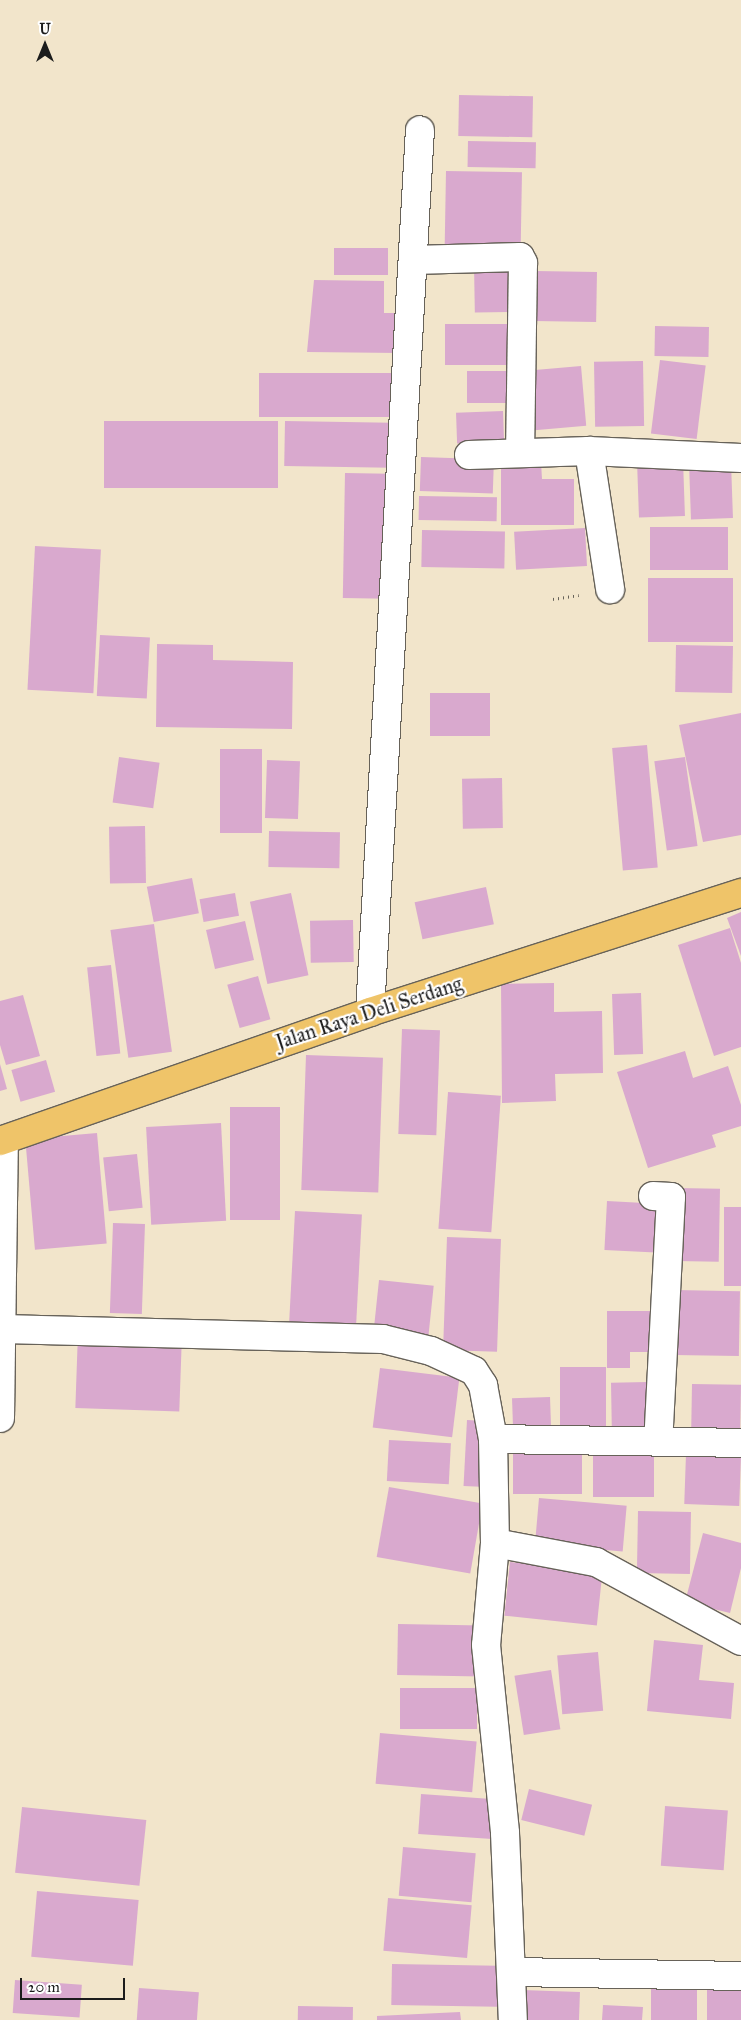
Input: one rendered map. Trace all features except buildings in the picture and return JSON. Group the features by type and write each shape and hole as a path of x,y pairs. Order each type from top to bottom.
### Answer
{"main road":[{"name":"Jalan Raya Deli Serdang","path":"2,1141 370,1012 741,893"}],"street":[{"path":"370,1012 420,130"},
{"path":"412,260 520,257 524,263 520,452"},
{"path":"589,451 610,589"},
{"path":"469,455 589,451 741,458"},
{"path":"0,1418 3,1329 2,1141"},
{"path":"652,1196 671,1197 658,1441"},
{"path":"3,1329 383,1339 431,1351 474,1371 483,1385 493,1438 495,1542 486,1645 513,1972 513,2020"},
{"path":"493,1438 741,1443"},
{"path":"495,1542 596,1562 741,1641"},
{"path":"513,1972 741,1976"}]}
